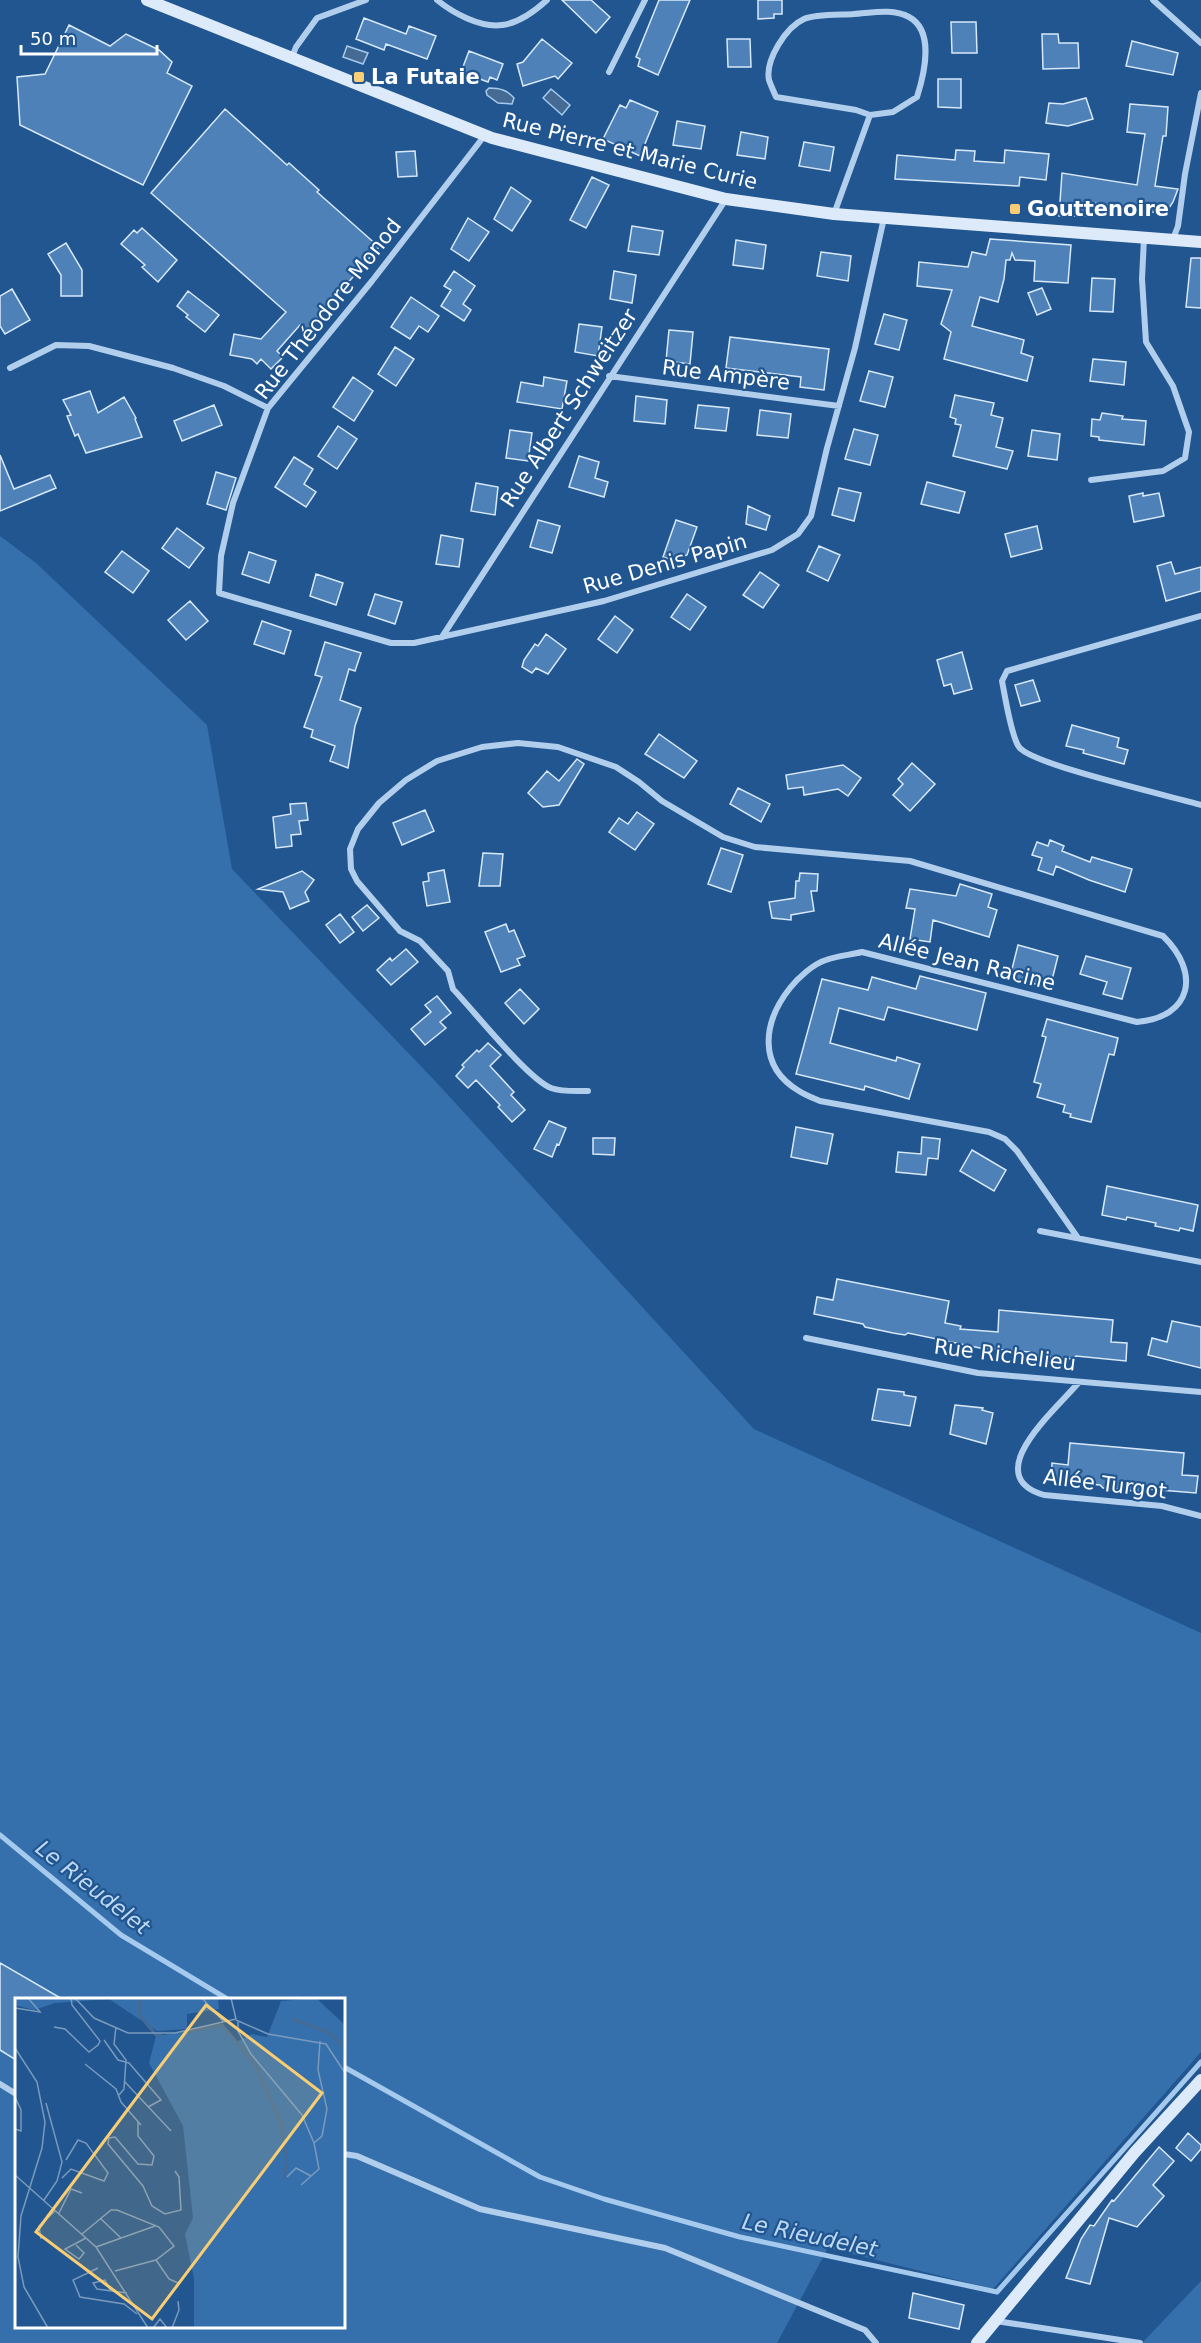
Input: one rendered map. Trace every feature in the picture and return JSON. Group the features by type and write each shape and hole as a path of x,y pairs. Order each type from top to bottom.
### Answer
{"main road":[{"name":"Rue Pierre et Marie Curie","path":"147,0 485,135 726,199 834,214 1201,242"},
{"path":"977,2343 1135,2152 1201,2080"}],"street":[{"path":"291,58 296,47 318,18 366,0"},
{"path":"437,0 454,13 478,22 501,25 531,14 547,0"},
{"path":"609,72 645,0"},
{"path":"1153,0 1201,42"},
{"path":"889,12 910,17 922,33 926,48 924,74 917,98 893,112 870,115 856,110 776,97 769,78 772,58 785,34 805,19 889,12"},
{"path":"1173,239 1178,226 1185,174 1201,93"},
{"path":"834,214 870,115"},
{"name":"Rue Théodore Monod","path":"219,593 221,556 233,503 268,408 372,281 485,135"},
{"name":"Rue Albert Schweitzer","path":"442,637 609,376 726,199"},
{"name":"Rue Denis Papin","path":"219,593 391,643 414,644 604,601 772,550 798,534 811,516 855,348 884,218"},
{"path":"1091,480 1163,471 1185,458 1189,432 1173,386 1146,342 1142,279 1144,238"},
{"path":"10,368 56,345 89,346 173,368 224,386 268,408"},
{"name":"Rue Ampère","path":"609,376 839,406"},
{"path":"1201,616 1007,671 1002,681 1018,746 1027,755 1079,772 1201,805"},
{"name":"Allée Jean Racine","path":"588,1091 564,1091 550,1088 531,1075 453,989 448,971 420,941 400,932 357,881 351,869 350,849 358,829 379,803 406,780 437,761 482,747 519,743 558,747 616,767 662,801 723,837 755,847 910,861 1163,936 1181,955 1187,968 1187,981 1184,993 1176,1006 1166,1015 1153,1021 1137,1022 862,952 824,960 796,980 780,1000 771,1018 768,1039 771,1056 782,1077 798,1091 820,1101 989,1132 1005,1139 1017,1151 1078,1238"},
{"path":"1040,1231 1201,1262"},
{"name":"Rue Richelieu","path":"806,1338 978,1373 1201,1392"},
{"name":"Allée Turgot","path":"1078,1382 1066,1398 1047,1415 1019,1457 1017,1466 1022,1482 1030,1491 1044,1495 1162,1506 1201,1516"},
{"path":"0,2084 15,2093"},
{"path":"345,2154 357,2156 480,2209 664,2248 865,2330 876,2343"},
{"path":"996,2321 1140,2343"}],"shaded area":[{"path":"347,46 368,53 363,64 343,57"},
{"path":"489,88 509,93 514,98 512,104 498,103 487,95 486,91"},
{"path":"551,89 570,105 562,115 543,98"},
{"path":"0,536 36,563 207,725 232,869 437,1083 754,1429 1201,1633 1201,2052 993,2289 828,2248 777,2343 0,2343"},
{"path":"1201,2281 1201,2343 1142,2343"}],"building":[{"path":"562,0 591,0 610,17 596,33"},
{"path":"659,0 690,0 658,75 638,66 640,59 636,57"},
{"path":"758,0 782,0 782,14 774,14 774,18 758,19"},
{"path":"364,18 406,34 409,26 436,36 427,59 386,44 384,50 356,39"},
{"path":"951,22 976,22 977,53 952,53"},
{"path":"69,25 110,46 126,34 159,50 172,62 167,73 192,86 143,185 20,125 17,77 45,74"},
{"path":"1042,34 1058,34 1059,43 1078,43 1079,68 1043,69"},
{"path":"542,39 572,63 558,79 555,76 523,86 517,64 523,62"},
{"path":"727,39 750,39 751,67 728,67"},
{"path":"1132,41 1178,53 1173,75 1126,66"},
{"path":"469,51 503,64 497,80 490,77 488,82 461,72"},
{"path":"938,79 961,79 961,108 938,107"},
{"path":"1086,98 1093,119 1068,126 1046,123 1049,103 1063,104"},
{"path":"630,100 658,112 640,156 603,139 620,105 626,108"},
{"path":"1130,104 1168,107 1166,136 1163,136 1155,186 1178,189 1173,202 1165,214 1088,202 1086,216 1059,216 1062,173 1137,185 1145,134 1127,132"},
{"path":"225,109 287,165 289,163 319,190 317,192 379,247 306,331 300,325 277,351 283,357 271,369 261,359 257,364 252,359 230,355 234,334 261,339 286,312 151,193"},
{"path":"677,121 705,126 701,149 673,145"},
{"path":"741,132 768,137 765,159 737,155"},
{"path":"804,142 834,147 830,171 799,166"},
{"path":"956,150 975,151 974,161 1004,163 1005,150 1049,154 1046,180 1020,177 1019,186 895,179 897,155 955,160"},
{"path":"415,151 417,176 398,177 396,152"},
{"path":"592,177 609,185 586,228 570,220"},
{"path":"511,187 531,201 512,231 494,219"},
{"path":"468,218 489,232 469,261 451,249"},
{"path":"632,226 663,231 659,255 628,251"},
{"path":"142,228 177,260 158,282 142,267 145,265 121,244 134,230 137,233"},
{"path":"990,239 1071,245 1068,283 1034,281 1035,261 1015,260 1012,253 1010,260 1006,260 998,302 980,297 972,326 1024,340 1021,353 1033,357 1027,381 944,359 951,332 941,324 952,290 917,286 919,262 968,267 972,252 986,255"},
{"path":"736,240 766,245 763,269 733,265"},
{"path":"66,243 82,270 82,296 61,296 61,275 48,254"},
{"path":"821,252 851,256 848,281 817,276"},
{"path":"1191,258 1201,258 1201,308 1186,307"},
{"path":"454,271 475,286 463,304 471,310 464,321 441,306 451,290 444,286"},
{"path":"614,271 636,275 632,303 610,299"},
{"path":"1092,278 1115,279 1113,312 1090,311"},
{"path":"1042,288 1051,309 1037,315 1028,293"},
{"path":"12,289 30,320 5,334 0,326 0,296"},
{"path":"188,291 219,315 205,332 186,317 188,315 177,306"},
{"path":"411,297 439,316 428,332 419,326 410,339 391,327"},
{"path":"884,314 907,320 899,350 875,344"},
{"path":"579,324 602,327 598,356 575,352"},
{"path":"669,330 693,332 690,364 666,361"},
{"path":"730,337 829,349 824,390 800,387 801,377 726,368"},
{"path":"395,347 414,359 396,386 378,374"},
{"path":"1093,359 1126,362 1124,385 1090,381"},
{"path":"869,371 893,377 885,407 860,401"},
{"path":"353,377 373,391 354,421 333,407"},
{"path":"544,377 567,381 562,409 517,402 521,382 543,386"},
{"path":"90,391 98,413 124,397 136,418 142,437 86,453 78,434 75,436 67,416 71,415 63,400"},
{"path":"955,395 994,403 991,415 1003,418 996,447 1013,451 1007,469 953,456 961,425 955,424 956,419 950,417"},
{"path":"636,396 667,400 665,424 634,421"},
{"path":"214,405 222,425 182,441 174,421"},
{"path":"698,405 729,408 726,431 695,428"},
{"path":"760,410 791,414 788,438 757,435"},
{"path":"1102,413 1123,416 1122,419 1146,421 1144,445 1099,440 1099,437 1091,436 1092,419 1100,420"},
{"path":"338,426 357,439 337,469 318,456"},
{"path":"854,429 878,435 870,465 845,459"},
{"path":"510,430 532,433 528,461 506,458"},
{"path":"1032,430 1060,434 1057,460 1028,456"},
{"path":"0,455 14,489 50,475 56,488 0,511"},
{"path":"579,456 599,462 595,478 608,482 604,497 569,487"},
{"path":"294,457 313,469 304,484 316,492 306,507 275,487"},
{"path":"216,472 236,478 226,510 207,504"},
{"path":"927,482 965,492 959,513 921,504"},
{"path":"476,483 498,487 495,515 471,511"},
{"path":"839,488 861,493 854,521 832,515"},
{"path":"1143,493 1143,496 1159,493 1164,516 1134,522 1129,496"},
{"path":"748,506 770,516 766,530 746,524"},
{"path":"538,520 560,526 552,553 530,547"},
{"path":"676,520 697,527 687,555 672,560 663,557"},
{"path":"1037,526 1042,549 1011,557 1005,534"},
{"path":"177,528 204,548 189,568 162,548"},
{"path":"441,535 463,539 459,567 436,564"},
{"path":"819,546 840,555 828,581 807,571"},
{"path":"122,551 149,571 133,593 105,572"},
{"path":"249,552 276,561 269,583 242,574"},
{"path":"1171,562 1175,574 1201,567 1201,591 1166,601 1157,566"},
{"path":"760,572 779,585 763,608 743,595"},
{"path":"316,574 343,583 336,605 310,596"},
{"path":"375,594 402,602 395,624 368,615"},
{"path":"687,594 706,607 690,630 671,617"},
{"path":"190,601 208,621 186,640 168,620"},
{"path":"615,616 633,630 617,653 598,639"},
{"path":"262,621 291,631 284,654 254,644"},
{"path":"546,634 566,649 548,674 536,668 532,673 522,667 524,660 535,644 538,646"},
{"path":"325,642 361,653 355,671 349,669 340,700 361,708 355,726 348,768 330,761 335,746 311,737 313,730 304,727 322,677 315,675"},
{"path":"962,652 972,689 954,694 951,684 944,686 937,660"},
{"path":"1033,680 1040,701 1021,706 1015,685"},
{"path":"1072,725 1119,738 1117,747 1128,750 1124,764 1066,746"},
{"path":"659,734 697,761 684,778 645,754"},
{"path":"577,759 584,764 559,805 543,807 528,793 547,771 559,781"},
{"path":"912,763 935,784 910,811 893,795 903,784 898,779"},
{"path":"843,765 861,778 848,796 838,789 804,795 803,787 788,789 786,775"},
{"path":"738,788 770,804 761,822 730,804"},
{"path":"306,803 308,820 299,821 301,834 291,835 292,846 276,848 273,817 291,814 290,804"},
{"path":"425,810 434,831 402,845 393,823"},
{"path":"637,812 654,824 635,850 609,832 619,818 628,824"},
{"path":"1050,840 1064,846 1062,851 1090,862 1092,857 1132,869 1125,892 1056,866 1053,875 1038,870 1042,858 1032,855 1037,842 1048,846"},
{"path":"721,848 743,855 731,892 708,884"},
{"path":"483,853 503,854 500,886 479,886"},
{"path":"444,870 450,902 427,906 423,882 429,881 428,873"},
{"path":"302,871 314,880 305,892 309,901 290,909 283,892 258,889"},
{"path":"800,873 818,874 817,891 811,891 814,911 791,915 791,920 772,918 769,902 795,898 796,881 799,881"},
{"path":"960,884 992,894 988,907 997,910 989,937 933,920 930,942 910,939 915,909 906,908 910,889 956,896"},
{"path":"367,905 379,918 363,931 352,917"},
{"path":"340,914 354,932 340,943 326,925"},
{"path":"506,924 509,932 514,930 525,956 517,959 520,965 501,972 485,932"},
{"path":"1018,945 1058,956 1050,988 1010,977"},
{"path":"406,949 418,962 391,985 377,970 390,958 392,961"},
{"path":"1086,956 1131,968 1122,999 1103,994 1107,982 1080,974"},
{"path":"920,976 986,993 977,1030 888,1007 884,1020 839,1008 830,1043 896,1061 897,1057 920,1064 909,1099 865,1086 864,1090 796,1074 822,979 868,990 872,977 916,989"},
{"path":"520,989 539,1009 524,1024 505,1003"},
{"path":"437,996 451,1013 440,1022 446,1028 425,1045 411,1029 431,1012 425,1005"},
{"path":"1047,1019 1118,1038 1114,1055 1109,1054 1091,1122 1070,1117 1071,1114 1063,1112 1065,1105 1037,1097 1041,1084 1034,1082 1046,1037 1042,1036"},
{"path":"488,1043 501,1055 490,1066 514,1092 511,1095 525,1110 512,1122 498,1107 500,1105 476,1080 468,1088 456,1076 464,1067 462,1065"},
{"path":"549,1121 566,1128 552,1157 534,1149"},
{"path":"796,1127 833,1134 827,1164 791,1157"},
{"path":"922,1137 940,1139 938,1159 928,1158 926,1175 896,1172 898,1152 921,1154"},
{"path":"593,1138 615,1138 614,1155 593,1154"},
{"path":"972,1150 1006,1170 994,1191 960,1171"},
{"path":"1107,1186 1198,1205 1193,1231 1180,1228 1179,1231 1155,1226 1156,1223 1102,1215"},
{"path":"837,1279 949,1301 945,1323 961,1326 960,1329 998,1332 999,1310 1113,1320 1111,1342 1127,1343 1126,1361 1076,1356 1073,1359 1032,1355 1030,1352 980,1348 908,1333 905,1335 893,1333 814,1314 817,1297 833,1300"},
{"path":"1172,1321 1201,1327 1201,1368 1148,1355 1152,1338 1167,1342"},
{"path":"878,1389 904,1392 904,1395 916,1397 910,1426 872,1420"},
{"path":"955,1405 983,1408 982,1410 993,1413 986,1444 950,1434"},
{"path":"1070,1443 1184,1453 1182,1475 1198,1476 1196,1493 1147,1489 1143,1492 1103,1488 1100,1485 1051,1481 1052,1463 1068,1465"},
{"path":"0,1963 61,1998 15,1998 15,2059 0,2050"},
{"path":"1188,2133 1201,2145 1201,2149 1191,2161 1176,2148"},
{"path":"1159,2147 1174,2161 1153,2185 1164,2196 1137,2227 1109,2218 1090,2284 1066,2278 1081,2239 1090,2225 1094,2226 1112,2200 1114,2201"},
{"path":"913,2293 964,2305 959,2329 909,2318"}],"waterway":[{"name":"Le Rieudelet","path":"0,1835 121,1935 226,1998"},
{"name":"Le Rieudelet","path":"345,2068 540,2177 604,2199 740,2237 997,2292 1201,2062"}],"place":[{"name":"La Futaie","path":"359,77"},
{"name":"Gouttenoire","path":"1015,209"}]}
